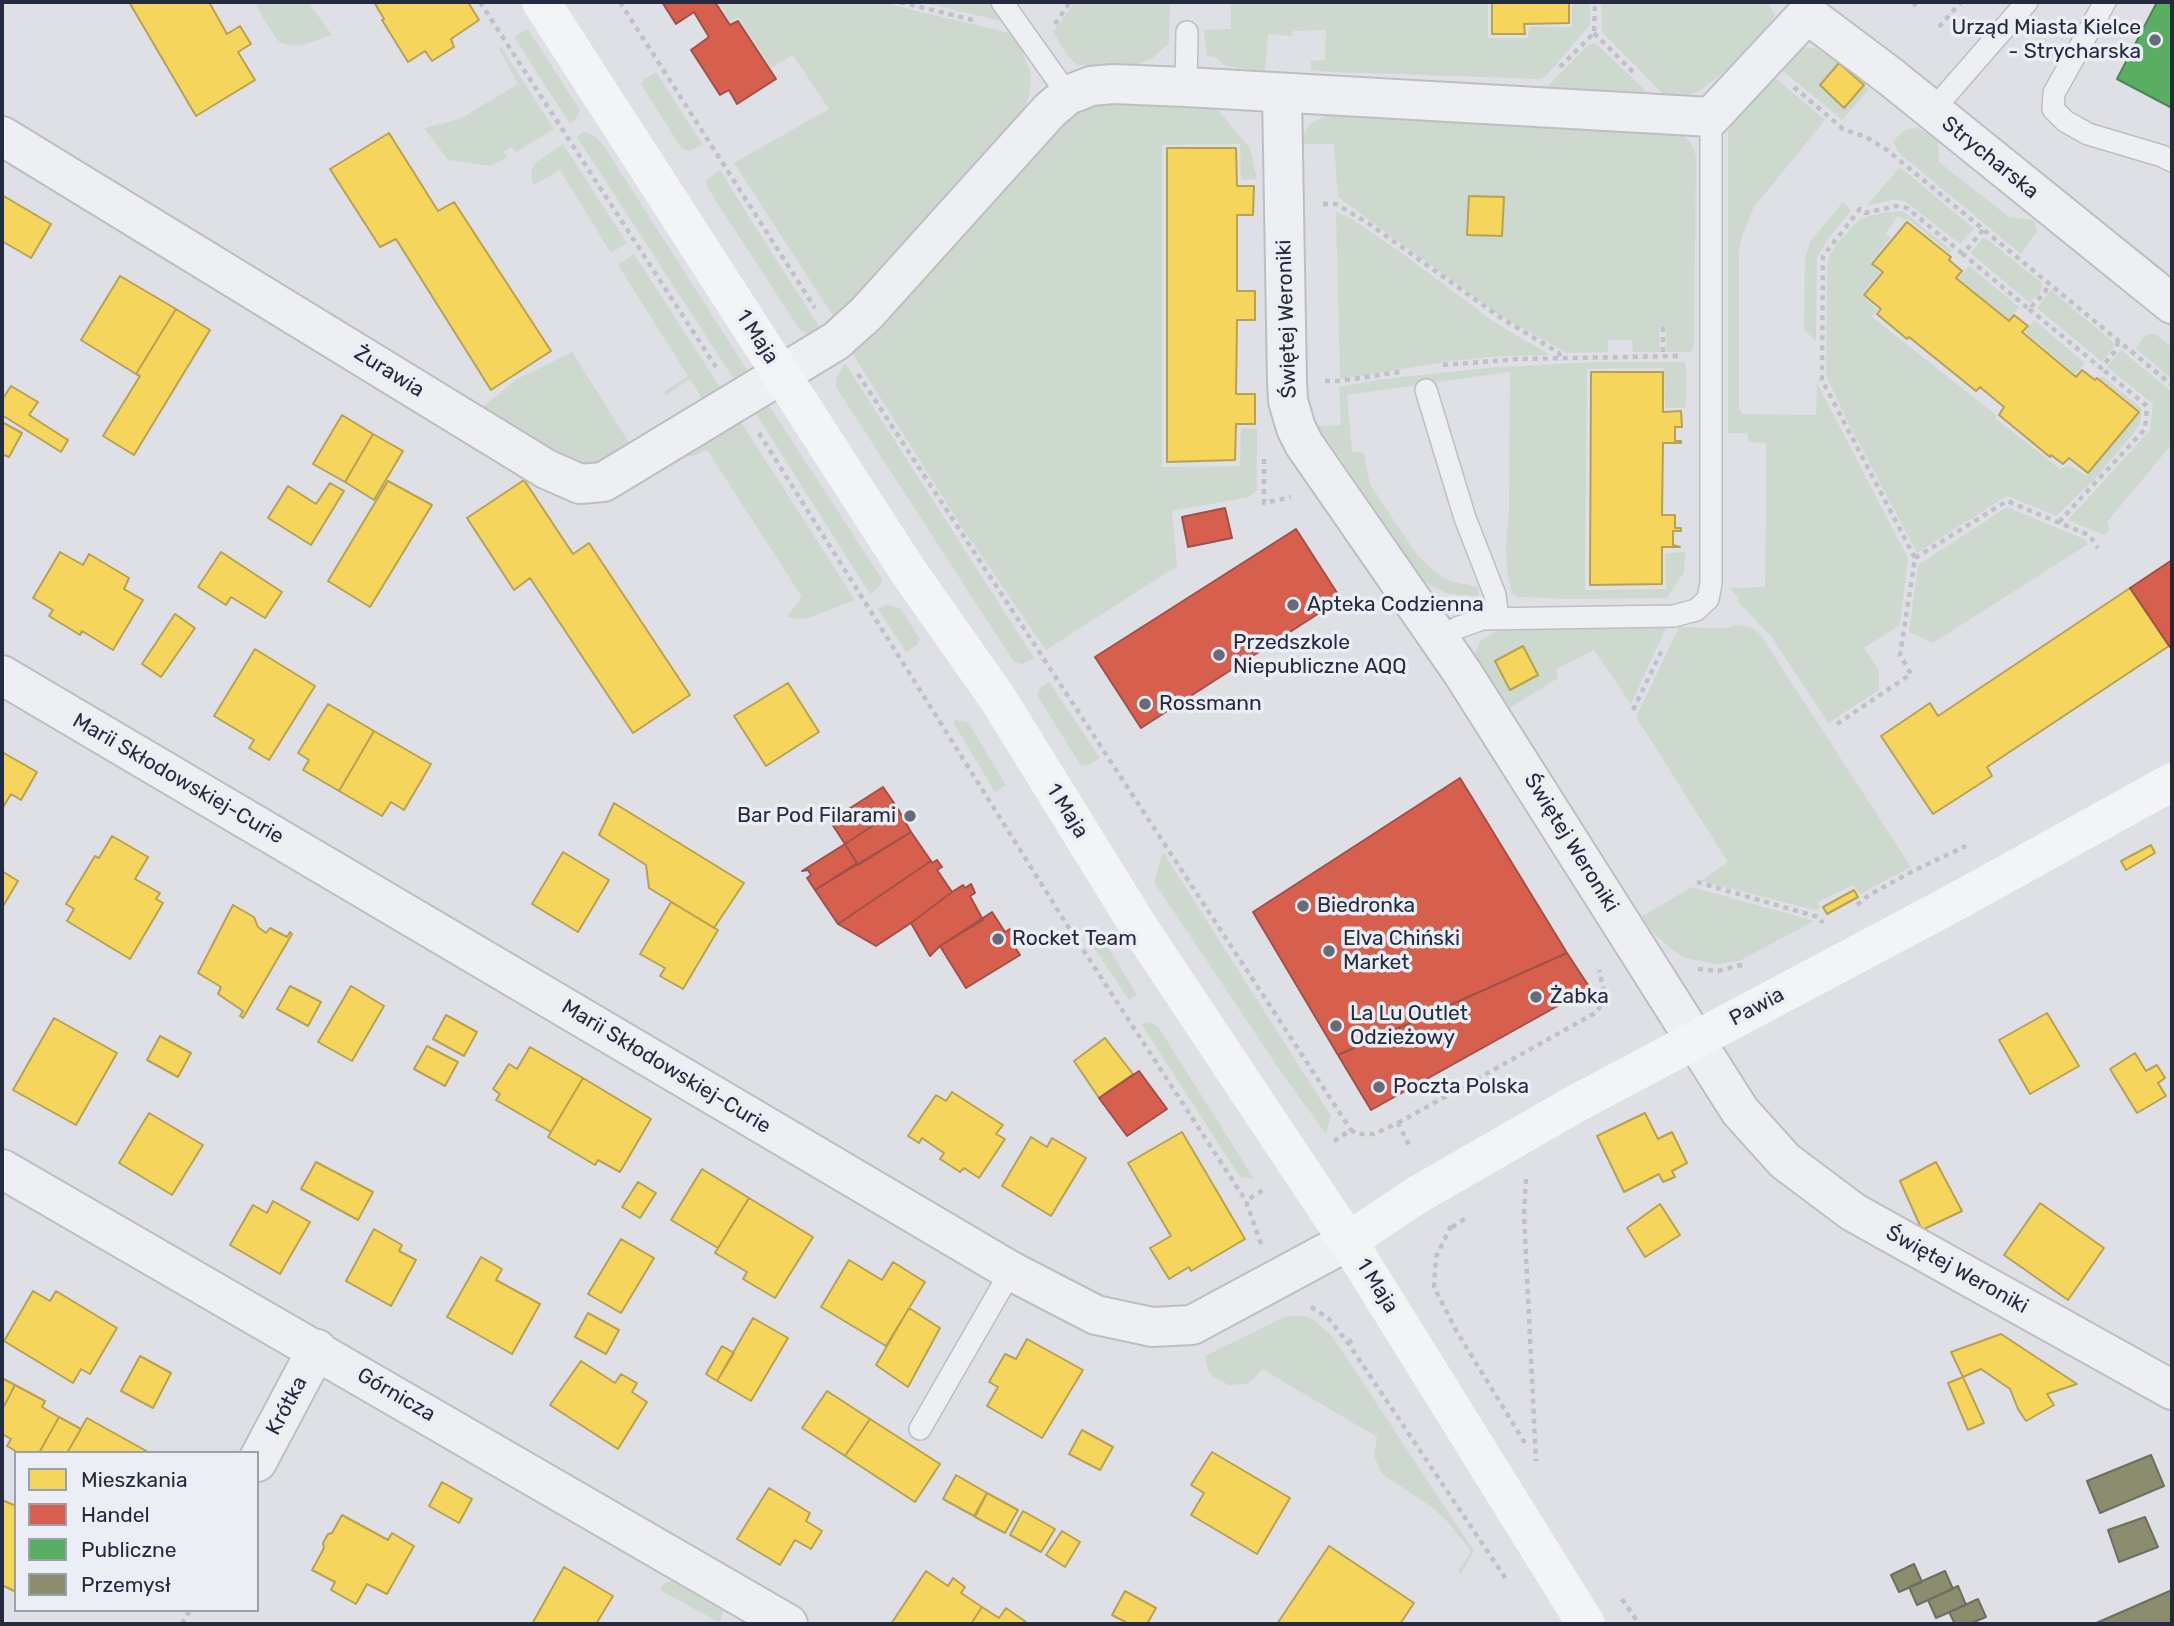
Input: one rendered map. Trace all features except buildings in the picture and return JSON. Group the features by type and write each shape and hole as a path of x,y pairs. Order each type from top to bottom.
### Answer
{"street":[{"name":"1 Maja","path":"541,2 908,571 998,699 1139,927 1349,1241 1586,1624"},
{"name":"Strycharska","path":"1764,61 1807,13 2172,304"},
{"path":"1068,95 1091,86 1113,84 1711,117 1764,61"},
{"name":"Świętej Weroniki","path":"1282,93 1287,381 1291,416 1304,444 1462,672 1740,1111 1785,1161 1853,1212 2172,1390"},
{"name":"Żurawia","path":"2,136 560,477 580,484 603,482 836,341 866,314 1050,110 1068,95"},
{"name":"Marii Skłodowskiej-Curie","path":"2,675 1011,1271 1096,1315 1152,1327 1192,1325 1349,1241"},
{"name":"Pawia","path":"1349,1241 1417,1195 1577,1103 1959,900 2172,782"},
{"name":"Górnicza","path":"2,1169 788,1624"},
{"name":"Krótka","path":"259,1458 317,1349"}],"lane":[{"path":"1002,2 1068,95"},
{"path":"1932,111 2027,2"},
{"path":"2105,2 2053,93 2053,109 2065,121 2088,134 2172,161"},
{"path":"1186,87 1187,32"},
{"path":"1440,640 1465,624 1498,618 1674,616 1704,605 1711,592 1711,117"},
{"path":"1426,390 1465,518 1495,595 1498,618"},
{"path":"920,1429 1011,1271"}],"path":[{"path":"480,2 738,401 1069,928 1246,1201 1261,1238 1261,1248"},
{"path":"620,2 836,341 1351,1130 1357,1134 1374,1134 1398,1123 1597,1012 1602,1006 1604,990 1598,967"},
{"path":"900,2 1004,26 1015,23"},
{"path":"1939,27 1961,2"},
{"path":"1764,61 1843,129 1876,142 2172,385"},
{"path":"1284,203 1336,204 1368,223 1501,318 1559,353 1560,358"},
{"path":"1837,724 1911,674 1900,654 1915,558 1822,380 1823,256 1834,238 1860,209 1865,213 1896,206 1907,208 2147,406 2145,429 2059,522"},
{"path":"1963,254 1983,230"},
{"path":"2029,309 2045,292 2049,282"},
{"path":"1662,327 1663,356"},
{"path":"2101,368 2116,350 2118,341"},
{"path":"1436,366 1560,358 1712,356"},
{"path":"1287,381 1339,381 1402,372"},
{"path":"1915,558 2007,501 2089,535 2098,548"},
{"path":"1851,908 1868,895 1975,842"},
{"path":"1697,882 1818,917 1823,923"},
{"path":"1816,926 1832,918"},
{"path":"1696,968 1718,971 1739,967 1750,961"},
{"path":"1398,1123 1409,1145"},
{"path":"1335,1141 1351,1130"},
{"path":"1448,1219 1452,1227 1436,1257 1434,1287 1457,1332 1536,1461 1530,1382 1524,1214 1526,1177"},
{"path":"1246,1201 1263,1190"},
{"path":"1427,1291 1434,1287"},
{"path":"1355,1338 1348,1343 1513,1589"},
{"path":"1621,1597 1639,1624"}],"shaded area":[{"path":"258,2 308,2 332,35 303,45 282,43 277,40 257,8"},
{"path":"718,2 880,2 1009,33 1021,48 1031,74 1030,92 1023,114 837,322 734,163 829,109 793,55 771,68 738,17 730,22"},
{"path":"921,2 989,2 1001,21"},
{"path":"1075,2 1170,2 1169,43 1153,58 1137,65 1077,65 1053,32"},
{"path":"1231,2 1488,2 1488,38 1528,38 1529,27 1572,27 1572,2 1590,2 1590,25 1546,76 1540,79 1311,70 1311,61 1325,60 1326,30 1293,31 1292,36 1268,34 1265,70 1254,70 1225,66 1215,57 1207,56 1204,30 1231,29"},
{"path":"1601,2 1767,2 1775,14 1764,34 1723,73 1698,92 1683,96 1664,95 1602,32"},
{"path":"528,29 580,110 570,124 514,37"},
{"path":"1594,43 1651,96 1544,90 1586,47"},
{"path":"501,47 554,129 516,152 511,147 503,152 507,157 491,166 448,160 424,128 460,119 518,84 499,49"},
{"path":"1800,49 1817,49 1839,63 1820,85 1844,107 1864,85 1869,89 1842,120 1781,69"},
{"path":"656,72 702,144 691,151 680,146 641,84"},
{"path":"1773,76 1825,120 1754,207 1742,236 1739,251 1739,408 1742,414 1816,415 1817,383 1908,558 1900,625 1864,648 1879,670 1879,690 1828,723 1771,636 1737,601 1739,598 1729,588 1765,587 1766,443 1749,442 1747,433 1728,433 1728,130 1732,120"},
{"path":"1104,101 1212,103 1250,148 1257,179 1241,180 1240,144 1162,145 1162,467 1240,466 1241,428 1257,429 1257,490 1249,497 1172,511 1177,566 1046,650 963,529 852,353 974,214 1075,112"},
{"path":"1329,114 1683,134 1694,148 1696,159 1694,345 1691,352 1666,352 1666,328 1659,327 1660,352 1633,352 1632,340 1608,340 1608,352 1567,353 1496,313 1338,197 1334,144 1301,144 1310,124"},
{"path":"1914,128 1938,141 1939,162 2009,217 2034,220 2037,231 2021,254 1899,153 1893,141 1904,131"},
{"path":"584,131 596,137 604,146 747,370 749,379 739,387 577,137"},
{"path":"563,144 627,243 611,253 560,170 534,185 532,182 531,172 535,163"},
{"path":"1900,167 1974,229 1960,244 1905,201 1892,200 1866,206"},
{"path":"720,170 824,334 807,334 800,330 714,198 706,180"},
{"path":"1843,202 1851,210 1817,258 1816,341 1804,330 1805,259 1810,242"},
{"path":"1903,211 1952,251 1950,253 1907,218 1905,220 1898,216 1885,234 1890,238 1870,263 1880,273 1861,295 1878,310 1872,317 2060,469 2069,465 2087,476 2140,411 2100,378 2102,376 2142,409 2140,425 2095,479 2056,516 2007,496 1917,553 1826,376 1829,256 1838,242 1861,218"},
{"path":"1336,212 1350,218 1399,251 1494,322 1550,355 1452,361 1340,379"},
{"path":"1984,237 2042,283 2041,291 2030,303 1970,253"},
{"path":"634,254 725,395 707,406 690,379 666,395 664,392 688,376 618,265"},
{"path":"1969,266 2019,307 2008,320 1959,278"},
{"path":"2051,290 2113,342 2113,348 2102,362 2037,308"},
{"path":"2034,320 2085,363 2075,374 2025,332"},
{"path":"2155,334 2172,347 2172,379 2135,348 2146,335"},
{"path":"2121,350 2172,392 2172,444 2107,522 2110,530 2104,535 2068,520 2150,430 2153,404 2107,367"},
{"path":"572,352 633,449 581,473 480,409 517,379"},
{"path":"1596,362 1686,364 1684,408 1665,408 1664,368 1587,369 1585,590 1666,589 1665,554 1685,552 1684,572 1667,598 1572,599 1516,597 1512,594 1507,572 1506,546 1509,509 1510,372 1347,395 1352,452 1364,453 1370,484 1383,504 1418,556 1450,581 1478,587 1479,596 1448,594 1425,582 1318,426 1341,425 1339,387 1384,379 1497,367"},
{"path":"845,363 1034,658 1023,664 1014,662 836,387 836,379"},
{"path":"768,404 882,579 879,587 870,594 753,409"},
{"path":"739,419 855,600 811,617 787,617 802,597 707,450 691,457 683,454"},
{"path":"2007,507 2086,540 2088,544 1933,643 1909,632 1918,565"},
{"path":"887,605 900,608 920,639 918,644 906,652 877,608"},
{"path":"1735,625 1749,626 1760,634 1911,867 1860,894 1853,885 1818,902 1820,908 1815,910 1701,881 1728,862 1636,717 1679,627 1727,628"},
{"path":"1512,628 1666,628 1631,704 1594,650 1556,669 1558,678 1505,711 1474,658 1480,641 1494,632","holes":["1522,646 1538,675 1510,690 1495,661"]},
{"path":"1049,682 1100,758 1088,765 1081,766 1037,695 1041,687"},
{"path":"953,722 968,722 1006,785 995,792"},
{"path":"1163,852 1331,1116 1326,1134 1279,1069 1154,882"},
{"path":"1692,887 1814,921 1739,961 1716,964 1685,958 1649,928 1642,916"},
{"path":"1092,931 1100,934 1137,995 1129,1000 1088,939"},
{"path":"1146,1022 1159,1028 1254,1179 1240,1177 1142,1025"},
{"path":"1291,1316 1304,1316 1315,1321 1332,1336 1474,1551 1461,1574 1458,1571 1470,1550 1433,1508 1382,1474 1374,1456 1377,1437 1262,1369 1246,1384 1229,1385 1213,1377 1208,1370 1205,1356"},
{"path":"671,1581 723,1611 720,1623 660,1590 664,1583"}],"place":[{"name":"Urząd Miasta Kielce - Strycharska","path":"2155,40"},
{"name":"Apteka Codzienna","path":"1293,605"},
{"name":"Przedszkole Niepubliczne AQQ","path":"1219,655"},
{"name":"Rossmann","path":"1145,704"},
{"name":"Bar Pod Filarami","path":"910,816"},
{"name":"Biedronka","path":"1303,906"},
{"name":"Rocket Team","path":"998,939"},
{"name":"Elva Chiński Market","path":"1329,951"},
{"name":"Żabka","path":"1536,997"},
{"name":"La Lu Outlet Odzieżowy","path":"1336,1026"},
{"name":"Poczta Polska","path":"1379,1087"}]}
